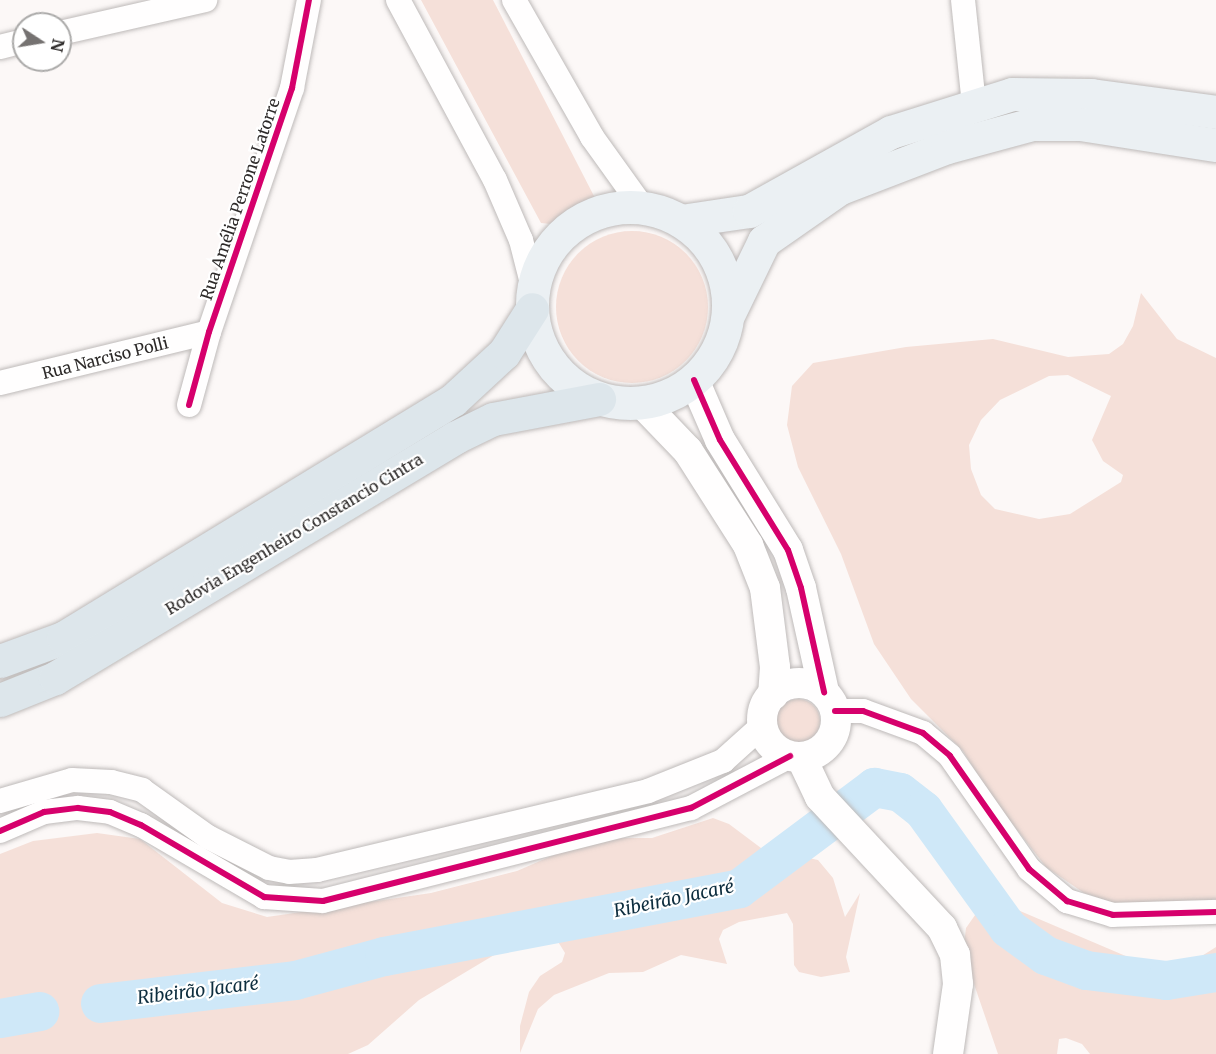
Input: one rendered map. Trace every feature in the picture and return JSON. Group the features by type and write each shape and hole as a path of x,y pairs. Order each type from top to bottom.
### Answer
{"highway":[{"name":"Rodovia Engenheiro Constancio Cintra","path":"0,661 63,638 453,400 504,354 532,298"},
{"name":"Rodovia Engenheiro Constancio Cintra","path":"0,700 55,678 454,438 493,419 599,399"}],"main road":[{"path":"681,220 749,211 891,132 974,104 1012,94 1045,92 1216,111"},
{"path":"727,318 723,273 699,235 681,220 643,208 602,210 564,231 540,266 532,298 540,344 559,374 599,399 642,403 670,395 694,380 711,361 727,318 764,241 840,188 947,147 1032,124 1080,124 1216,145"}],"street":[{"path":"72,30 205,0"},
{"name":"Rua Amélia Perrone Latorre","path":"189,405 209,332 292,88 309,0"},
{"path":"398,0 495,180 521,240 532,298"},
{"path":"514,0 592,137 643,208"},
{"path":"963,0 974,104"},
{"name":"Rua Narciso Polli","path":"0,383 209,332"},
{"path":"0,831 44,812 78,808 110,812 141,825 264,897 323,901 691,808 795,756 821,750 834,733 830,702 801,588 788,550 720,440 694,380"},
{"path":"642,403 688,451 748,545 765,588 775,667 773,695 763,714 763,725 772,745 795,756 820,797 942,928 955,955 958,984 948,1054"},
{"path":"773,695 792,684 803,683 830,702 863,711 923,733 950,756 1029,869 1067,901 1113,915 1216,912"},
{"path":"0,801 72,780 111,782 142,790 208,837 269,868 290,872 317,870 648,791 723,761 763,725"}],"shaded area":[{"path":"421,0 493,0 595,198 563,213 551,224 541,223"},
{"path":"632,231 661,237 674,244 685,254 695,265 702,278 708,307 702,336 695,349 685,360 674,370 661,377 632,383 603,377 590,370 579,360 569,349 562,336 556,307 562,278 569,265 579,254 590,244 603,237"},
{"path":"1141,293 1177,339 1216,358 1216,900 1195,904 1114,903 1084,893 1046,867 990,795 963,751 911,699 874,644 841,554 798,467 787,425 792,386 813,363 906,347 993,339 1068,357 1109,354 1123,344 1133,326","holes":["1068,375 1111,396 1092,440 1103,461 1123,475 1121,482 1070,514 1039,519 995,509 981,495 971,469 969,445 981,420 1000,400 1049,376"]},
{"path":"798,699 814,705 820,721 814,737 798,743 782,737 776,721 782,705"},
{"path":"713,818 729,824 761,848 818,860 833,878 845,917 860,893 846,957 850,972 821,977 799,972 794,965 793,924 787,913 739,922 723,930 719,939 727,964 681,955 643,972 609,973 554,995 538,1009 520,1053 520,1026 529,992 540,976 562,962 565,953 557,940 511,945 419,1000 368,1045 348,1054 0,1054 0,854 33,841 97,833 140,839 222,903 267,917 431,893 517,871 572,847 609,838 652,838"},
{"path":"995,904 1011,907 1128,957 1168,963 1197,959 1216,947 1216,1054 1090,1054 1082,1044 1066,1038 1059,1039 1057,1054 998,1054 963,952 966,928 980,908"}],"waterway":[{"name":"Ribeirão Jacaré","path":"100,1003 295,980 384,956 739,888 874,787 900,792 923,810 1008,928 1045,955 1086,970 1166,980 1216,972"},
{"path":"0,1018 39,1011"}],"cycle path":[{"path":"189,405 209,332 292,88 309,0"},
{"path":"694,380 720,440 788,550 801,588 824,692"},
{"path":"835,711 863,711 923,733 950,756 1029,869 1067,901 1113,915 1216,912"},
{"path":"0,831 44,812 78,808 110,812 141,825 264,897 323,901 691,808 790,756"}]}
